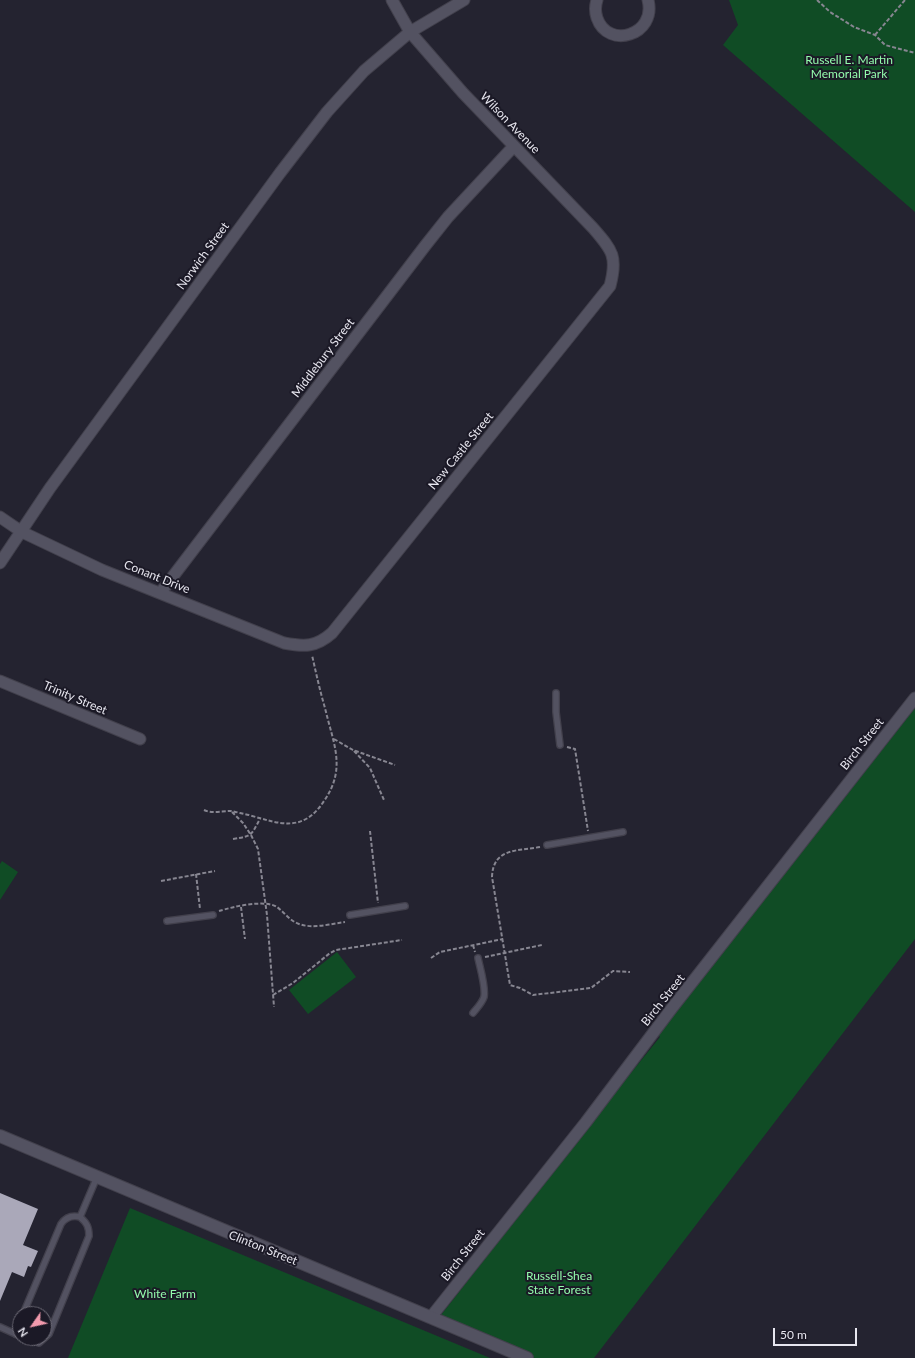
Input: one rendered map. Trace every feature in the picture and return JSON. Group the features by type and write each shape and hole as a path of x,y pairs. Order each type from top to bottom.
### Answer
{"main road":[{"name":"Clinton Street","path":"0,1136 527,1358"}],"street":[{"name":"Wilson Avenue","path":"392,0 410,32 463,94 609,247 613,260"},
{"name":"Norwich Street","path":"0,563 59,475 280,173 327,112 364,71 410,32 464,0"},
{"path":"597,0 595,13 598,21 603,28 610,33 619,36 636,32 642,27 647,19 649,10 648,0"},
{"name":"Middlebury Street","path":"161,592 425,246 448,217 514,146"},
{"name":"New Castle Street","path":"310,645 323,641 332,633 610,286 613,273 613,260"},
{"name":"Conant Drive","path":"0,517 22,532 102,570 161,592 284,643 297,646 310,645"},
{"name":"Trinity Street","path":"0,681 140,739"},
{"name":"Birch Street","path":"431,1317 586,1122 672,1008 915,698"}],"lane":[{"path":"556,693 556,712 560,745"},
{"path":"547,845 623,832"},
{"path":"350,915 405,906"},
{"path":"167,921 213,914"},
{"path":"473,1013 482,1002 484,996 478,958"},
{"path":"80,1217 97,1177"},
{"path":"26,1306 61,1224 69,1217 80,1217 86,1222 89,1236 52,1324"},
{"path":"0,1327 12,1332"}],"path":[{"path":"818,0 836,16 854,27 875,35 885,45 915,53"},
{"path":"875,35 905,0"},
{"path":"204,810 209,812 232,811 274,823 294,823 314,815 320,808 336,775 338,764 334,740 310,645"},
{"path":"334,740 353,750 395,765"},
{"path":"560,745 575,749 590,838"},
{"path":"353,750 370,768 384,800"},
{"path":"232,811 243,823 258,849 265,903 274,1008"},
{"path":"234,839 248,837 251,835 260,819"},
{"path":"370,831 378,911"},
{"path":"547,845 508,852 501,855 495,861 492,869 492,878 510,985 520,988 533,995 591,988 613,971 630,972"},
{"path":"161,881 214,871"},
{"path":"196,874 201,916"},
{"path":"213,914 220,910 265,903 275,906 298,924 307,926 345,922 350,915"},
{"path":"241,907 244,939"},
{"path":"431,958 440,952 503,939"},
{"path":"273,995 293,983 330,953 336,950 402,940"},
{"path":"492,956 542,945"}],"green space":[{"name":"Russell E. Martin Memorial Park","path":"729,0 915,0 915,212 723,45 738,25"},
{"name":"Russell-Shea State Forest","path":"915,708 915,939 594,1358 509,1358 441,1315 592,1121 660,1037 658,1034"},
{"path":"2,861 18,872 0,900 0,864"},
{"path":"337,952 356,977 308,1014 289,990"},
{"name":"White Farm","path":"130,1208 490,1358 68,1358"}],"building":[{"path":"0,1193 38,1209 23,1245 38,1251 31,1267 28,1266 24,1277 12,1272 0,1301"}]}
